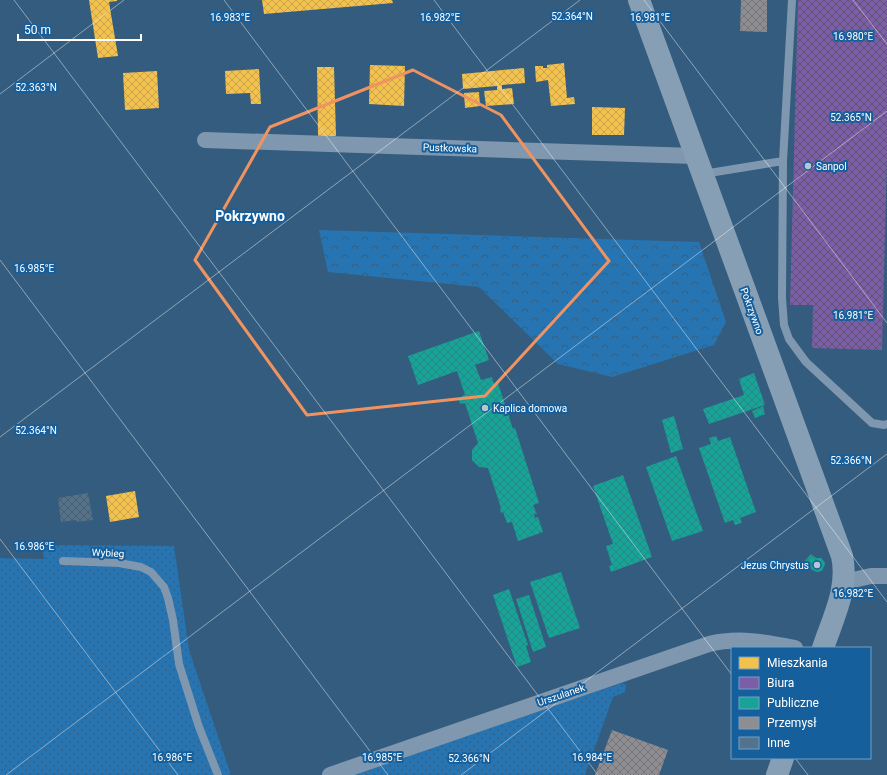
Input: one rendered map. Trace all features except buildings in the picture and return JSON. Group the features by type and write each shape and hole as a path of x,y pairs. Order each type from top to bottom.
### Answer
{"street":[{"name":"Pokrzywno","path":"639,0 842,556 844,566 844,582 823,647"},
{"name":"Pustkowska","path":"205,140 699,165"},
{"path":"844,582 871,576 887,576"},
{"name":"Urszulanek","path":"330,775 709,644 722,641 741,640 789,647"},
{"path":"777,775 783,759"}],"lane":[{"path":"792,0 783,161 782,298 784,325 789,339 806,362 872,423 887,424"},
{"path":"699,165 783,161"},
{"name":"Wybieg","path":"63,561 131,564 151,572 164,587 168,598 179,664 199,727 218,775"}],"highlighted area":[{"path":"413,70 501,115 609,261 485,396 307,415 195,260 270,127"}],"green space":[{"path":"319,230 699,242 726,322 714,345 612,377 558,364 479,287 328,272"},
{"path":"42,545 174,546 189,650 231,775 0,775 0,558 44,559"},
{"path":"622,683 626,685 625,692 613,697 585,775 347,775"}],"place":[{"name":"Sanpol","path":"808,166"},
{"name":"Kaplica domowa","path":"485,408"},
{"name":"Jezus Chrystus","path":"817,565"}],"district":[{"name":"Pokrzywno","path":"250,216"}]}
